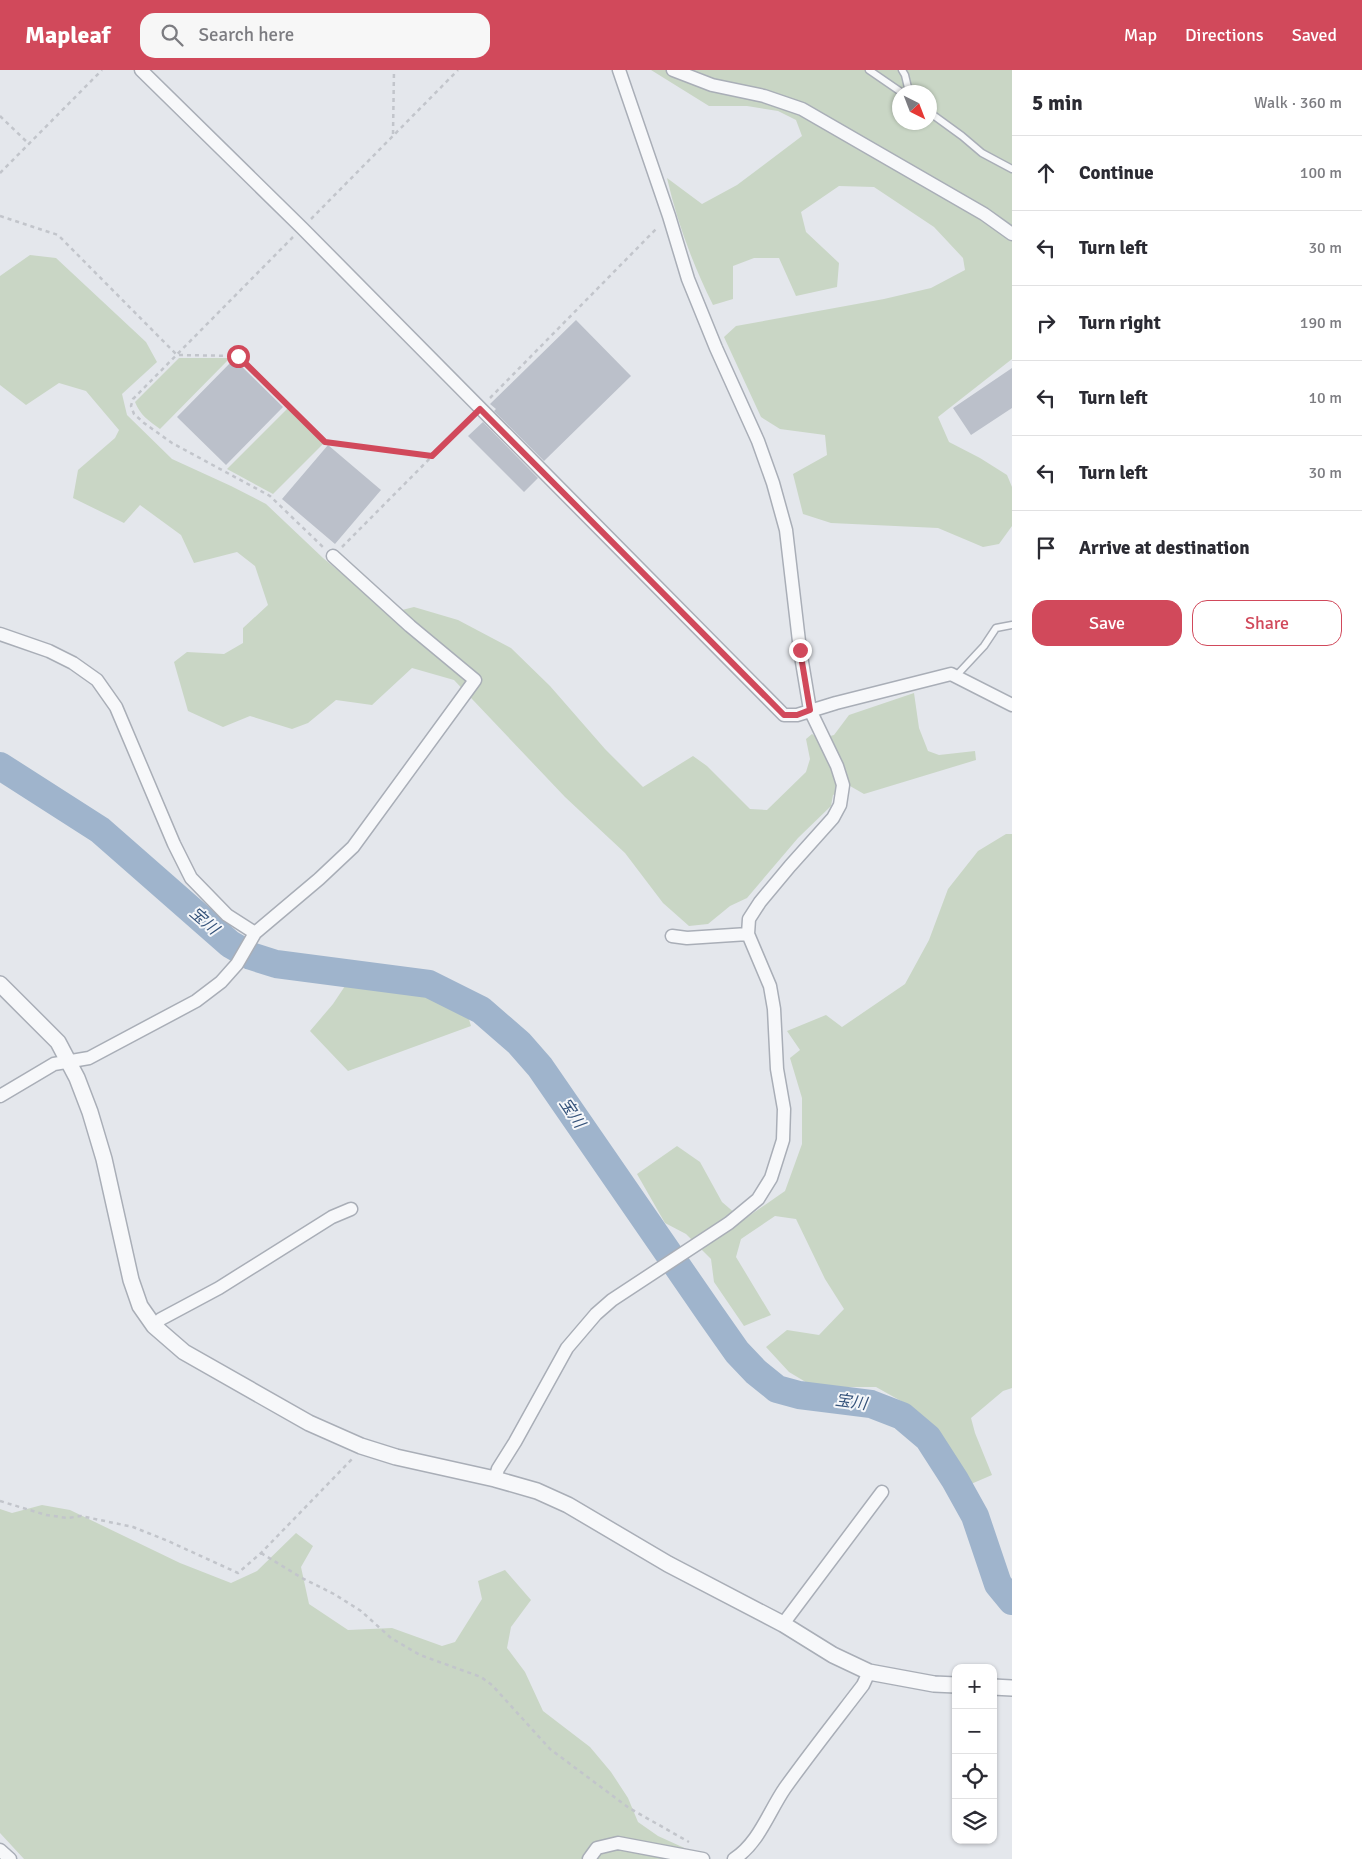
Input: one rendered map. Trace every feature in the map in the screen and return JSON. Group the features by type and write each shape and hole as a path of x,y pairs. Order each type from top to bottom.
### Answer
{"street":[{"path":"141,70 302,228 784,715 797,715 950,674 1012,705"},
{"path":"495,1479 498,1469 567,1348 596,1314 612,1300 729,1223 758,1199 771,1178 783,1140 784,1109 770,986 748,934 749,919 760,902 833,818 840,805 843,785 837,766 810,710 800,650 786,530 773,483 758,440 716,348 692,288 619,70"},
{"path":"673,70 712,85 764,96 802,109 984,214 1012,234"},
{"path":"0,1096 54,1064 67,1060 89,1058 196,1001 221,982 237,964 254,933 319,880 353,847 475,680 410,626 333,556"},
{"path":"0,634 49,650 73,663 97,680 116,707 174,844 191,878 226,915 254,933"},
{"path":"672,936 687,938 748,934"},
{"path":"0,984 58,1042 77,1078 90,1112 104,1159 130,1280 140,1306 154,1326 184,1352 309,1422 361,1446 396,1458 495,1479 537,1492 568,1505 668,1564 869,1672 934,1684 952,1685"},
{"path":"154,1326 161,1319 219,1288 332,1217 351,1209"},
{"path":"782,1624 882,1492"},
{"path":"734,1859 743,1853 754,1838 784,1789 863,1685 869,1672"},
{"path":"997,1687 1012,1688"},
{"path":"589,1859 597,1848 618,1843 703,1859"},
{"path":"0,1850 10,1859"}],"lane":[{"path":"869,70 892,86"},
{"path":"902,70 907,85"},
{"path":"937,117 982,154 1012,169"},
{"path":"956,676 984,646 996,628 1012,625"}],"path":[{"path":"0,173 102,70"},
{"path":"393,136 394,70"},
{"path":"458,70 133,399 131,406 134,414 172,443 270,496 333,556 669,216"},
{"path":"0,116 29,144"},
{"path":"0,216 58,235 177,355 238,356 325,442 432,456"},
{"path":"0,1501 46,1515 68,1518 81,1516 133,1527 238,1573 261,1553 358,1454 361,1446"},
{"path":"261,1553 354,1606 390,1638 420,1655 481,1677 492,1685 550,1749 629,1808 693,1844"}],"green space":[{"path":"651,70 1012,70 1012,359 938,417 949,442 1007,475 1012,487 1012,526 999,544 983,547 938,528 831,523 803,514 793,474 827,455 825,435 780,429 761,417 724,337 736,326 884,299 931,288 965,270 963,258 934,227 874,187 839,186 801,212 806,232 839,263 837,287 796,296 779,258 754,258 733,266 733,299 713,305 686,243 667,178 702,204 737,185 802,136 796,120 778,111 747,106 709,106"},
{"path":"30,255 56,258 146,342 157,362 122,394 127,415 172,459 266,504 323,558 390,613 414,607 458,620 511,648 550,686 605,749 643,787 693,756 707,766 750,809 767,810 806,772 810,759 806,739 812,734 819,739 834,735 849,715 914,693 919,728 928,751 939,755 975,751 976,760 864,794 850,786 833,795 831,806 798,838 747,898 730,906 708,924 689,926 663,903 625,853 565,797 454,680 412,668 372,705 336,700 308,723 292,729 250,716 223,727 188,711 174,662 187,652 224,654 243,643 243,628 268,605 255,566 237,552 194,563 181,535 140,505 124,523 73,498 78,470 115,438 119,430 86,391 59,383 26,405 0,385 0,276"},
{"path":"179,358 230,358 160,429 142,414 135,402"},
{"path":"288,408 324,443 273,494 227,469"},
{"path":"1006,834 1012,834 1012,1388 1003,1391 971,1418 992,1475 971,1484 943,1438 910,1406 876,1387 814,1387 789,1372 766,1347 787,1330 819,1335 844,1309 825,1279 796,1219 775,1216 741,1239 736,1257 771,1315 744,1326 714,1282 711,1259 686,1234 665,1223 637,1174 677,1146 700,1162 722,1202 743,1220 785,1191 802,1144 802,1098 790,1058 800,1050 787,1031 826,1015 842,1027 905,984 929,940 948,889 978,851"},
{"path":"347,983 399,989 429,996 468,1016 471,1026 348,1071 310,1031 333,1004"},
{"path":"42,1505 70,1510 180,1563 231,1583 257,1571 296,1533 313,1546 301,1567 309,1604 348,1630 392,1628 442,1646 455,1642 482,1599 478,1581 505,1570 531,1600 511,1627 507,1648 525,1672 543,1711 590,1747 611,1772 628,1798 638,1822 658,1836 691,1851 699,1859 24,1859 0,1833 0,1509 12,1513"}],"building":[{"path":"576,320 631,376 544,461 494,411 496,409 490,404"},
{"path":"234,359 283,407 226,465 177,417"},
{"path":"1012,368 1012,408 971,435 953,408"},
{"path":"483,422 538,478 524,492 468,436"},
{"path":"328,445 381,490 335,544 282,499"}],"waterway":[{"name":"宝川","path":"0,766 100,830 230,944 251,956 276,964 429,984 481,1010 519,1043 540,1067 737,1352 756,1372 777,1389 799,1395 871,1404 902,1416 928,1438 975,1516 998,1584 1012,1601"}],"route":[{"path":"238,356 325,442 432,456 480,409 784,715 797,715 810,710 800,650"}]}
